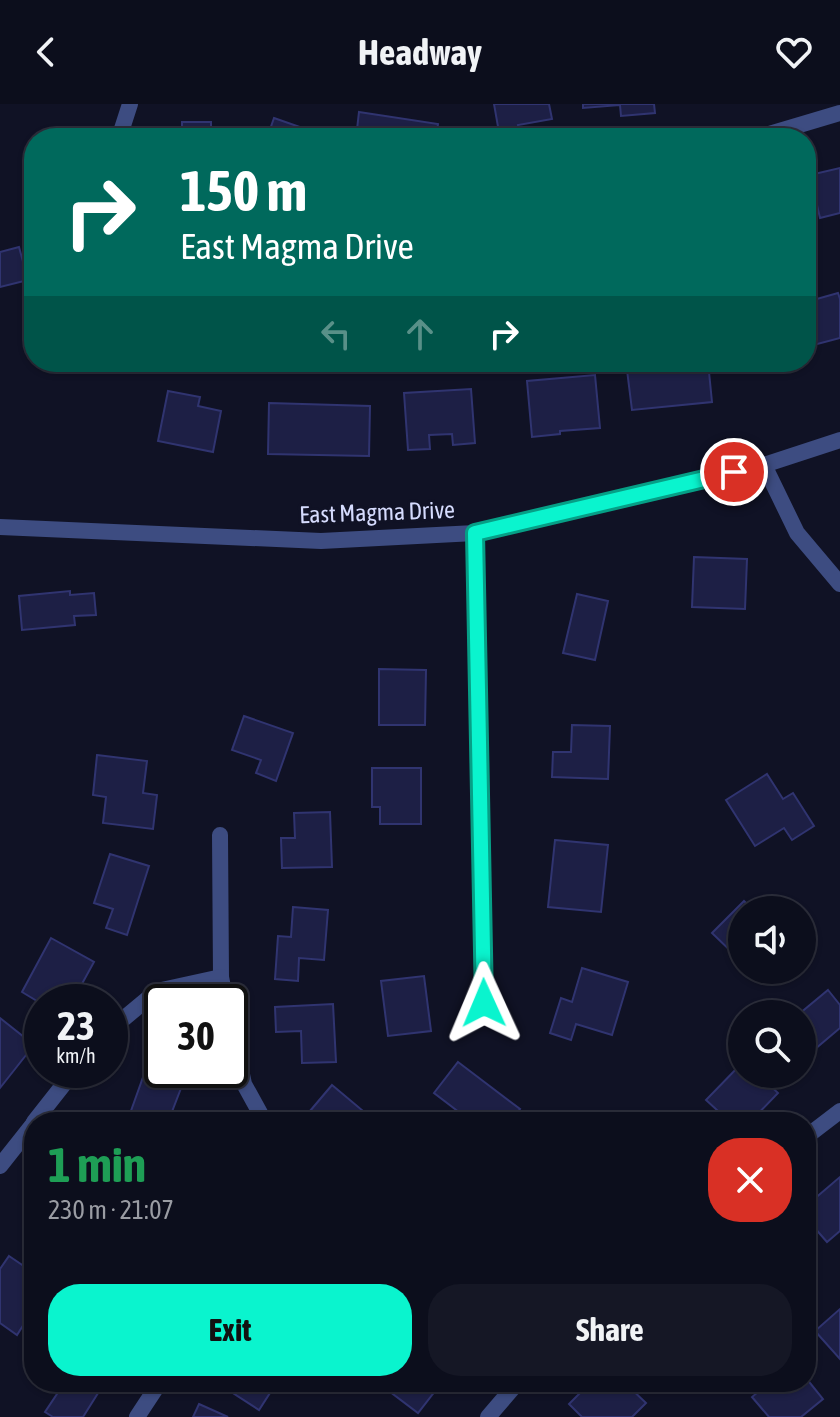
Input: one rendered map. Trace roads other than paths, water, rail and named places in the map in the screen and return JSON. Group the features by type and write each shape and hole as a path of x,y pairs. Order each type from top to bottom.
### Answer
{"street":[{"path":"122,128 130,104"},
{"path":"790,128 840,113"},
{"name":"East Magma Drive","path":"0,527 321,541 475,533 764,465 840,440"},
{"path":"764,465 797,533 840,584"},
{"path":"475,533 484,1003"},
{"path":"220,835 222,984"},
{"path":"128,1015 157,991 221,977"},
{"path":"42,1112 61,1088"},
{"path":"246,1088 259,1112"},
{"path":"816,1129 840,1111"},
{"path":"0,1166 24,1135"},
{"path":"137,1417 153,1392"},
{"path":"488,1417 509,1392"}]}
